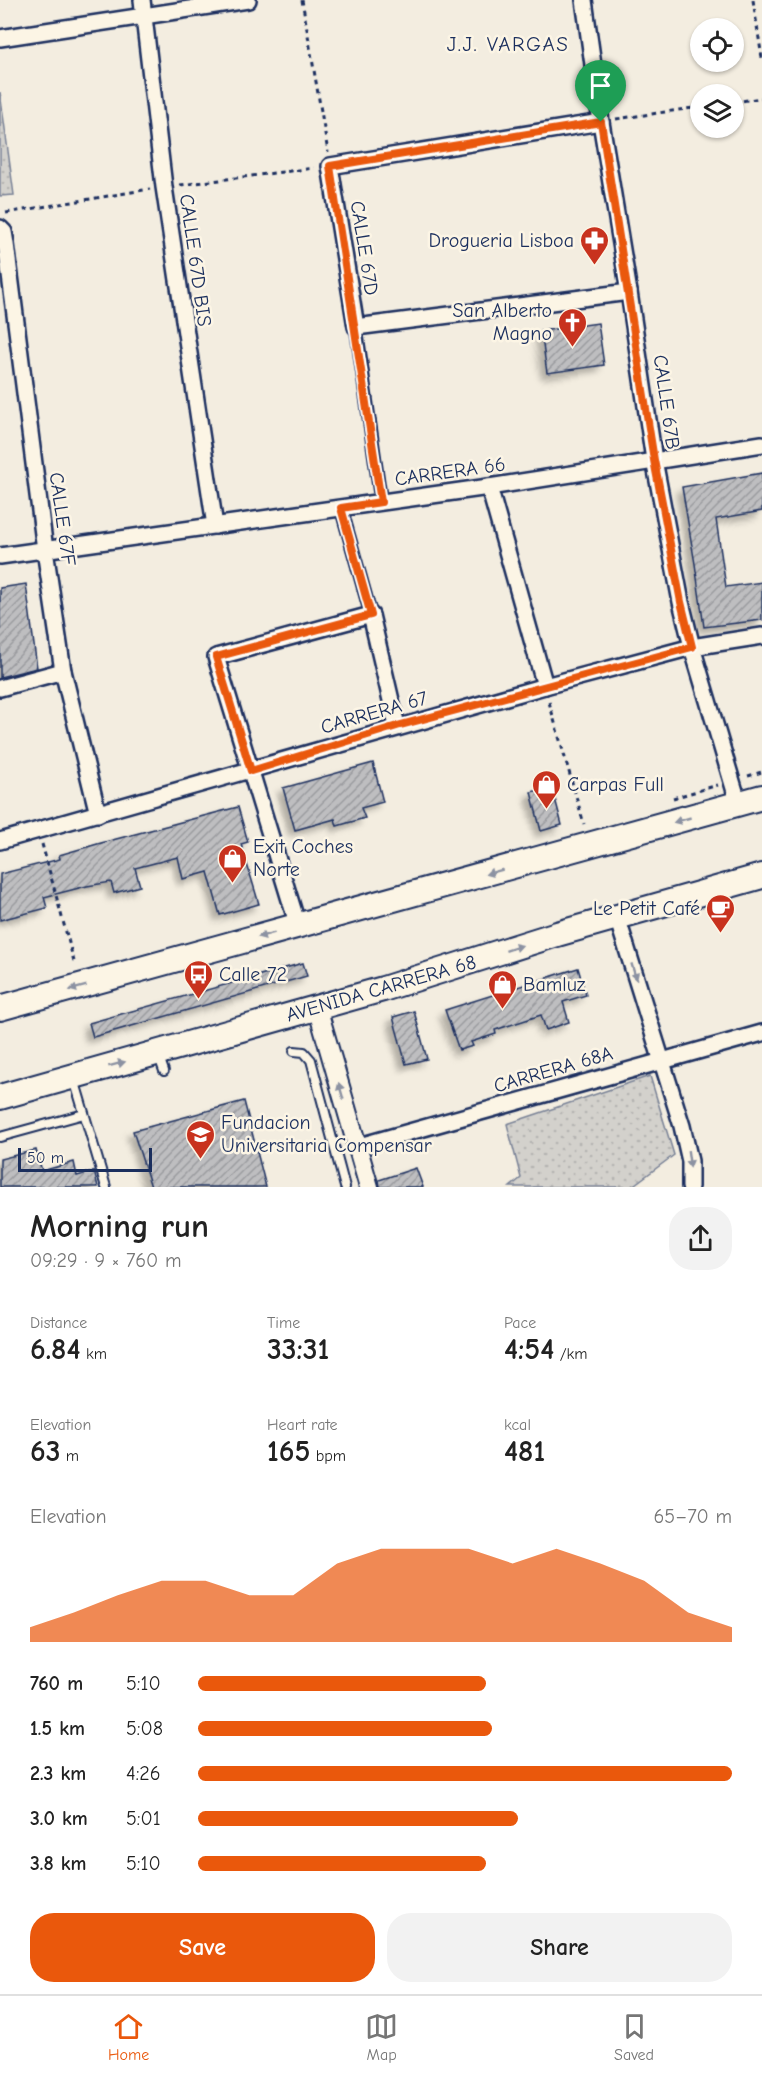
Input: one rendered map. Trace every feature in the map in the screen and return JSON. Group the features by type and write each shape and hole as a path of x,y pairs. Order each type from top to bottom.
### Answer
{"main road":[{"path":"0,1008 762,797"},
{"name":"AVENIDA CARRERA 68","path":"0,1097 73,1076 161,1062 317,1007 428,976 617,916 762,876"}],"street":[{"path":"0,38 143,7 248,0"},
{"name":"CALLE 67B","path":"584,0 654,460 681,602 739,805"},
{"name":"CALLE 67D BIS","path":"143,7 164,187 214,526"},
{"path":"330,166 601,122"},
{"name":"CALLE 67D","path":"330,166 381,502"},
{"name":"CALLE 67F","path":"0,228 4,232 6,243 45,550 63,671 98,814"},
{"path":"356,327 629,292"},
{"name":"CARRERA 66","path":"0,556 489,487 762,444"},
{"path":"489,487 545,686"},
{"path":"341,508 371,615 397,726"},
{"path":"298,926 216,657 371,615"},
{"name":"CARRERA 67","path":"0,841 251,771 397,726 545,686 692,647 762,636"},
{"path":"0,688 63,671"},
{"path":"617,916 688,1152 690,1187"},
{"path":"317,1007 369,1187"},
{"name":"CARRERA 68A","path":"356,1148 762,1033"}],"lane":[{"path":"294,1051 304,1053 311,1060 345,1187"},
{"path":"73,1076 106,1187"},
{"path":"0,1137 84,1114"}],"path":[{"path":"302,0 330,166"},
{"path":"753,0 762,58"},
{"path":"744,101 762,98"},
{"path":"601,122 690,109"},
{"path":"545,686 584,824"},
{"path":"38,831 81,987"}],"shaded area":[{"path":"0,92 14,195 0,196"},
{"path":"650,1076 674,1155 631,1187 510,1187 521,1178 507,1124"}],"building":[{"name":"San Alberto Magno","path":"598,323 604,365 547,373 541,331"},
{"path":"762,473 762,511 716,519 726,587 762,582 762,620 704,627 682,487"},
{"path":"26,584 37,668 0,677 0,588"},
{"path":"373,763 383,802 361,808 365,818 337,826 335,819 295,830 283,788"},
{"name":"Carpas Full","path":"552,787 562,825 541,831 531,792"},
{"path":"238,807 248,842 241,844 259,904 220,915 208,872 183,879 178,857 135,868 140,886 114,893 111,882 87,886 44,897 47,908 0,920 0,874 60,859 59,855 101,843"},
{"name":"Calle 72","path":"303,963 307,976 93,1037 89,1023"},
{"path":"578,968 586,995 563,1002 569,1022 546,1030 541,1015 495,1030 496,1034 471,1042 473,1046 459,1050 445,1010"},
{"path":"414,1011 427,1059 406,1064 393,1017"},
{"name":"Fundacion Universitaria Compensar","path":"244,1101 266,1187 151,1187 133,1131"},
{"path":"36,1150 42,1171 74,1162 77,1176 94,1171 98,1187 0,1187 0,1159"},
{"path":"416,1168 423,1187 380,1187 379,1180"}],"place":[{"name":"Drogueria Lisboa","path":"595,266"},
{"name":"San Alberto Magno","path":"573,348"},
{"name":"Carpas Full","path":"546,810"},
{"name":"Exit Coches Norte","path":"232,884"},
{"name":"Le Petit Café","path":"721,934"},
{"name":"Calle 72","path":"198,1000"},
{"name":"Bamluz","path":"502,1010"},
{"name":"Fundacion Universitaria Compensar","path":"200,1160"}],"district":[{"name":"J.J. VARGAS","path":"508,44"}],"route":[{"path":"601,122 654,460 681,602 692,647 397,726 251,771 216,657 371,615 341,508 381,502 330,166 601,122"}]}
